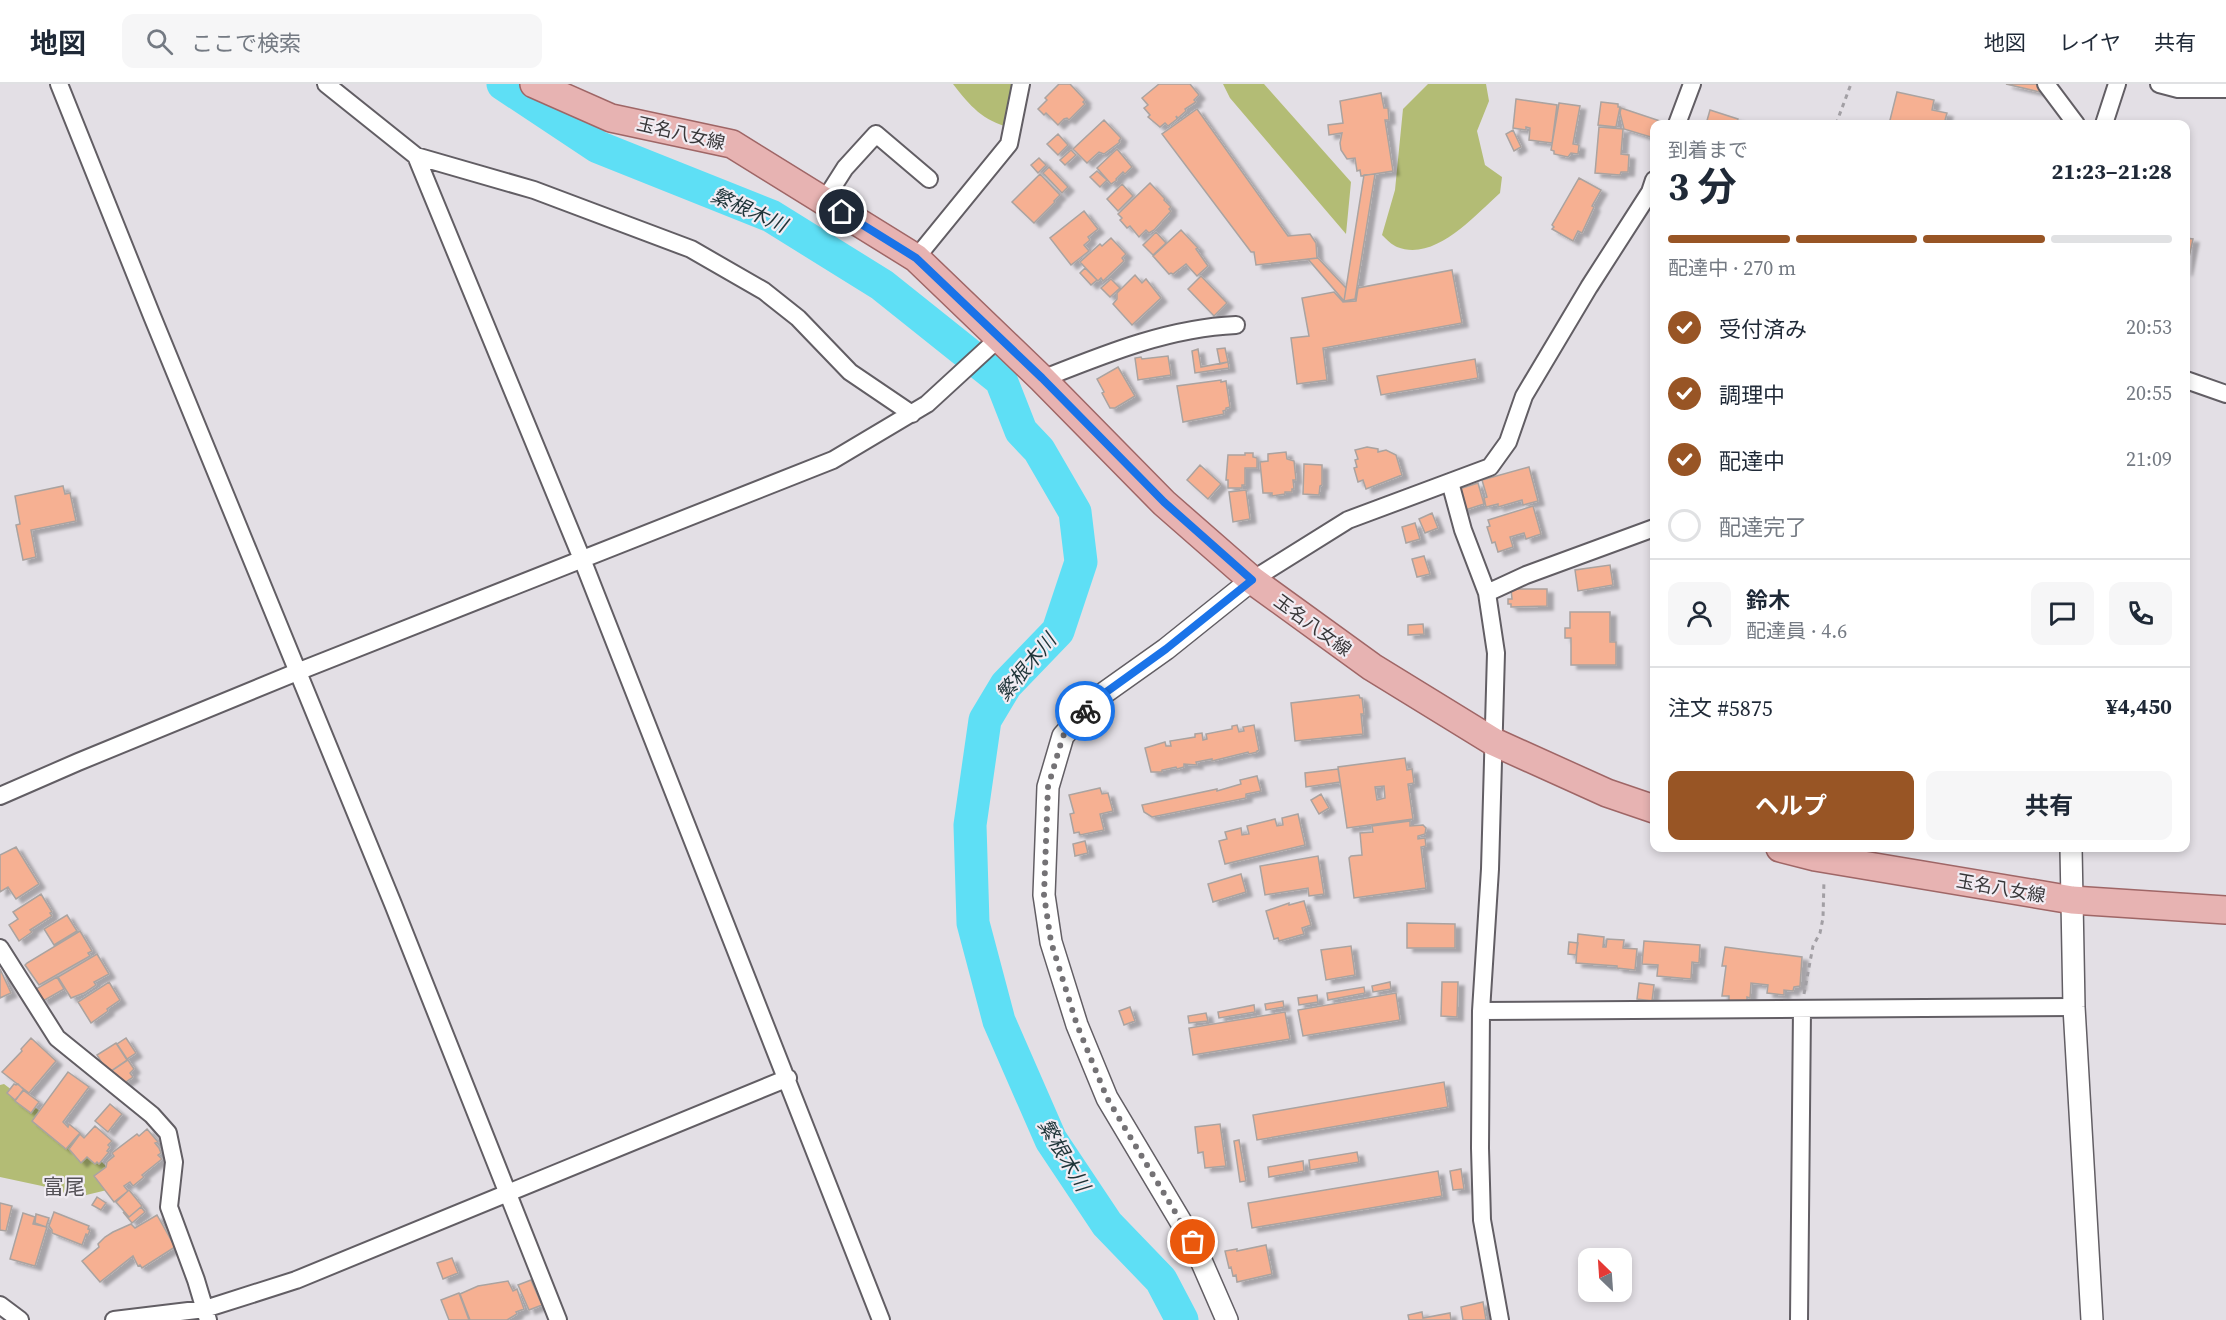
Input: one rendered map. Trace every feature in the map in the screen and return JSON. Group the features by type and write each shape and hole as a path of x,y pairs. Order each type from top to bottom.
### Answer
{"main road":[{"name":"玉名八女線","path":"534,84 611,118 732,144 916,258 992,343 1042,378 1164,502 1252,580 1372,668 1494,742 1607,793 1650,808"},
{"name":"玉名八女線","path":"1795,852 2072,900 2226,910"}],"street":[{"path":"59,84 393,904 558,1320"},
{"path":"326,84 416,156 534,190 691,249 764,291 798,318 850,372 912,414"},
{"path":"916,258 1009,144 1021,84"},
{"path":"1678,120 1692,84"},
{"path":"2046,84 2073,120"},
{"path":"2104,120 2116,84"},
{"path":"2159,84 2178,89 2226,89"},
{"path":"824,201 845,168 876,134 929,179"},
{"path":"416,156 582,559 882,1320"},
{"path":"1227,1320 1193,1242 1107,1098 1077,1025 1051,942 1044,895 1048,787 1063,736 1098,698 1166,649 1252,580 1348,520 1490,466 1508,441 1524,396 1589,286 1650,192"},
{"path":"1042,378 1167,334 1214,326 1236,325"},
{"path":"0,796 297,672 833,460 927,404 992,343"},
{"path":"2190,381 2226,394"},
{"path":"1450,482 1464,530 1487,593 1496,653 1490,869 1481,1011 1480,1148 1482,1220 1500,1320"},
{"path":"1487,593 1526,575 1650,529"},
{"path":"2071,852 2074,1007 2092,1320"},
{"path":"0,948 57,1038 152,1115 168,1133 174,1162 169,1207 207,1314"},
{"path":"1481,1011 2074,1007"},
{"path":"1799,1320 1802,1009"},
{"path":"114,1320 207,1314 296,1280 788,1078"},
{"path":"0,1305 20,1320"}],"path":[{"path":"1838,120 1851,84"},
{"path":"1802,1009 1814,946 1820,933 1826,893 1824,876 1815,857"}],"green space":[{"path":"953,84 1021,84 1011,128 992,121 978,112"},
{"path":"1223,84 1264,84 1351,182 1346,234 1230,98"},
{"path":"1428,84 1486,84 1489,101 1477,131 1485,165 1502,177 1500,193 1466,224 1439,243 1411,250 1395,246 1382,235 1395,190 1403,109"},
{"path":"4,1084 82,1143 108,1168 107,1190 78,1197 0,1177 0,1085"}],"building":[{"path":"1059,84 1070,84 1085,100 1083,102 1085,104 1069,120 1064,119 1058,125 1046,113 1044,115 1038,109"},
{"path":"1159,84 1190,84 1199,95 1194,100 1196,102 1185,109 1186,111 1178,118 1176,116 1177,119 1168,126 1165,123 1160,127 1148,117 1150,115 1144,108 1148,105 1142,98"},
{"path":"2006,84 2046,84 2044,93"},
{"path":"1897,92 1934,100 1932,110 1947,113 1945,120 1890,120"},
{"path":"1381,93 1384,108 1388,108 1389,120 1385,120 1393,171 1361,176 1360,170 1357,171 1355,158 1347,159 1341,150 1342,133 1329,135 1328,125 1343,123 1340,101"},
{"path":"1516,99 1557,105 1552,143 1529,140 1530,128 1526,127 1526,130 1513,128"},
{"path":"1601,102 1618,104 1620,107 1616,127 1598,125"},
{"path":"1559,103 1580,106 1573,144 1579,145 1578,154 1571,153 1568,157 1554,154 1551,150"},
{"path":"1621,108 1657,120 1650,120 1650,137 1624,129"},
{"path":"1197,109 1288,236 1310,234 1316,243 1317,258 1256,265 1254,252 1251,252 1162,134"},
{"path":"1710,110 1738,119 1738,120 1707,120"},
{"path":"1104,120 1121,138 1120,142 1104,154 1099,152 1087,163 1073,149"},
{"path":"1599,127 1623,129 1621,154 1629,155 1628,172 1621,172 1620,175 1595,173"},
{"path":"1513,130 1521,147 1514,151 1506,134"},
{"path":"1058,134 1068,145 1058,155 1047,144"},
{"path":"1117,149 1132,167 1111,184 1097,168"},
{"path":"1071,150 1076,155 1065,165 1060,160"},
{"path":"1039,158 1046,165 1038,173 1031,165"},
{"path":"1049,167 1068,187 1062,193 1043,173"},
{"path":"1097,171 1107,180 1100,187 1090,177"},
{"path":"1040,174 1060,195 1034,223 1012,202"},
{"path":"1375,174 1355,299 1344,301 1364,175"},
{"path":"1579,178 1601,190 1582,233 1578,231 1573,241 1552,229 1554,227 1552,225"},
{"path":"1150,183 1171,207 1169,209 1171,211 1154,230 1149,233 1146,230 1139,237 1130,226 1127,228 1118,214"},
{"path":"1122,184 1133,196 1118,211 1107,199"},
{"path":"1084,211 1098,229 1088,237 1090,240 1084,245 1089,251 1071,265 1050,238"},
{"path":"1181,230 1198,248 1196,249 1208,266 1197,276 1186,264 1173,274 1169,274 1153,256"},
{"path":"1156,232 1166,243 1153,255 1143,245"},
{"path":"1111,238 1126,254 1122,258 1124,261 1103,281 1101,278 1098,281 1080,262 1100,244 1102,246"},
{"path":"1317,257 1346,288 1344,301 1308,259"},
{"path":"1085,268 1097,280 1091,285 1080,273"},
{"path":"1452,270 1462,323 1323,348 1327,380 1297,384 1291,338 1309,336 1302,298 1334,292 1343,302 1356,301 1358,288"},
{"path":"1135,275 1142,283 1146,279 1161,298 1132,325 1113,304 1117,299 1117,293"},
{"path":"1201,276 1227,303 1214,316 1188,289"},
{"path":"1111,279 1120,288 1110,297 1101,288"},
{"path":"1225,348 1228,362 1220,364 1217,349"},
{"path":"1198,349 1201,367 1228,362 1229,368 1195,373 1192,351"},
{"path":"1168,356 1171,375 1138,380 1135,358"},
{"path":"1475,359 1478,378 1381,395 1377,376"},
{"path":"1118,367 1135,396 1115,408 1110,408 1097,379"},
{"path":"1221,380 1221,382 1226,381 1230,407 1223,411 1224,414 1183,422 1177,386"},
{"path":"1367,447 1378,449 1378,452 1386,450 1396,455 1402,475 1366,489 1363,480 1358,482 1354,468 1357,467 1355,460 1358,459 1355,450"},
{"path":"1286,452 1287,459 1294,461 1296,480 1293,480 1294,489 1292,492 1272,496 1272,493 1263,493 1260,462 1268,461 1268,454"},
{"path":"1245,453 1253,453 1253,457 1257,458 1257,468 1245,468 1245,485 1242,485 1242,488 1228,488 1228,480 1226,480 1228,455 1245,455"},
{"path":"1304,464 1322,465 1322,485 1319,495 1303,494"},
{"path":"1200,465 1221,484 1208,499 1187,480"},
{"path":"1529,467 1538,501 1523,505 1522,500 1498,507 1498,504 1486,507 1484,498 1487,497 1482,480"},
{"path":"1478,483 1484,504 1462,511 1456,490"},
{"path":"63,486 65,494 70,493 76,521 31,530 36,557 23,560 16,525 20,524 15,496"},
{"path":"1246,490 1250,519 1233,522 1229,492"},
{"path":"1533,506 1541,534 1526,539 1524,533 1510,537 1513,547 1498,552 1495,542 1492,543 1487,527 1490,526 1488,520"},
{"path":"1432,513 1438,528 1425,533 1419,519"},
{"path":"1415,523 1420,539 1406,543 1402,527"},
{"path":"1424,556 1430,574 1417,577 1412,559"},
{"path":"1610,565 1613,585 1578,591 1575,570"},
{"path":"1511,589 1547,589 1547,606 1511,607 1508,599 1512,599"},
{"path":"1570,612 1610,612 1610,642 1616,642 1616,665 1571,665 1571,638 1565,638 1565,628 1570,628"},
{"path":"1423,624 1424,634 1408,635 1408,625"},
{"path":"1359,695 1362,698 1364,714 1361,714 1363,734 1295,741 1291,703"},
{"path":"1237,725 1239,732 1244,731 1243,727 1254,725 1259,750 1257,752 1196,762 1197,765 1184,764 1184,767 1162,770 1162,772 1151,772 1145,748 1165,742 1166,746 1171,746 1170,741 1195,737 1195,734 1202,733 1203,740 1207,739 1206,734 1232,729 1232,726"},
{"path":"1405,758 1407,770 1412,769 1414,783 1408,784 1413,819 1347,828 1338,767","holes":["1384,786 1385,798 1377,800 1375,787"]},
{"path":"1338,769 1340,782 1306,787 1305,773"},
{"path":"1257,776 1261,791 1246,794 1246,798 1152,817 1144,812 1142,805 1217,789 1217,791 1241,784 1240,780"},
{"path":"1100,788 1102,794 1108,793 1113,811 1100,814 1104,830 1080,835 1079,832 1074,833 1070,814 1074,813 1069,795"},
{"path":"1321,794 1329,808 1319,814 1311,800"},
{"path":"1298,814 1305,845 1225,864 1219,841 1227,839 1225,832 1241,828 1242,835 1249,834 1247,826 1275,819 1277,826 1283,825 1282,818"},
{"path":"1410,821 1410,826 1423,825 1426,828 1425,834 1418,836 1418,839 1425,838 1426,846 1421,847 1426,888 1354,898 1349,858 1362,855 1360,833 1373,832 1372,826"},
{"path":"1085,841 1088,853 1075,856 1073,844"},
{"path":"16,847 39,884 16,899 8,887 0,892 0,855"},
{"path":"1318,856 1324,894 1309,896 1308,888 1265,895 1260,866"},
{"path":"1241,874 1246,892 1213,902 1208,884"},
{"path":"41,894 52,916 30,930 32,932 19,941 9,925 18,919 13,912"},
{"path":"1304,901 1311,925 1302,928 1304,934 1279,941 1278,938 1274,939 1266,911 1289,903 1289,905"},
{"path":"67,915 77,931 54,945 44,929"},
{"path":"1407,923 1455,924 1455,948 1407,948"},
{"path":"80,931 92,951 88,953 90,956 39,985 25,965"},
{"path":"1578,934 1604,937 1603,947 1606,947 1607,939 1624,940 1623,948 1637,949 1635,970 1617,968 1617,966 1576,963"},
{"path":"1644,941 1700,945 1699,963 1692,962 1691,979 1657,976 1658,965 1642,964"},
{"path":"1569,942 1578,943 1576,955 1568,954"},
{"path":"1351,946 1355,975 1326,980 1321,950"},
{"path":"1725,947 1802,957 1800,986 1794,987 1793,991 1784,990 1784,995 1767,993 1768,985 1751,983 1750,998 1747,997 1747,1004 1729,1001 1729,996 1722,996 1726,966 1722,966"},
{"path":"97,954 109,974 94,982 96,985 84,993 71,998 58,977"},
{"path":"0,969 11,993 0,998"},
{"path":"57,977 64,989 43,1001 36,989"},
{"path":"109,982 120,1000 91,1023 78,1002"},
{"path":"1390,982 1391,989 1373,992 1372,986"},
{"path":"1442,982 1458,982 1457,1017 1441,1016"},
{"path":"1639,983 1654,985 1652,1001 1637,999"},
{"path":"1364,987 1365,993 1328,1000 1327,993"},
{"path":"1396,993 1400,1020 1303,1036 1298,1010"},
{"path":"1317,995 1318,1002 1299,1005 1298,998"},
{"path":"1283,1001 1284,1007 1266,1010 1265,1004"},
{"path":"1254,1005 1255,1012 1219,1018 1218,1012"},
{"path":"1130,1007 1135,1021 1124,1025 1119,1011"},
{"path":"1285,1012 1290,1039 1193,1055 1189,1028"},
{"path":"1206,1013 1208,1021 1189,1023 1188,1016"},
{"path":"31,1038 56,1061 29,1093 2,1072"},
{"path":"126,1038 136,1053 127,1059 117,1044"},
{"path":"116,1043 127,1060 108,1073 97,1055"},
{"path":"128,1060 134,1069 130,1073 133,1077 123,1084 110,1072"},
{"path":"68,1072 89,1087 63,1122 80,1133 66,1149 32,1121"},
{"path":"1444,1082 1448,1107 1257,1140 1253,1115"},
{"path":"14,1084 18,1084 24,1090 15,1100 7,1093"},
{"path":"23,1090 39,1102 31,1113 15,1101"},
{"path":"110,1104 122,1114 108,1132 95,1121"},
{"path":"1220,1124 1226,1166 1205,1168 1203,1152 1198,1153 1195,1127"},
{"path":"95,1126 112,1141 108,1145 110,1147 107,1151 109,1152 99,1164 97,1162 95,1164 87,1157 81,1163 69,1149 80,1134 84,1138"},
{"path":"147,1129 158,1142 155,1143 161,1153 158,1155 162,1159 142,1175 144,1177 133,1186 130,1182 124,1186 128,1191 114,1202 94,1176 106,1167 107,1162 114,1156 112,1153"},
{"path":"1239,1140 1246,1181 1240,1182 1234,1141"},
{"path":"1357,1152 1359,1162 1310,1170 1309,1160"},
{"path":"1303,1161 1304,1171 1269,1177 1268,1167"},
{"path":"1461,1169 1464,1189 1453,1190 1450,1171"},
{"path":"1438,1171 1442,1196 1252,1228 1248,1203"},
{"path":"129,1190 142,1206 129,1217 116,1202"},
{"path":"97,1197 106,1203 101,1210 92,1205"},
{"path":"0,1203 12,1206 6,1231 0,1230"},
{"path":"141,1207 145,1212 132,1223 123,1212 129,1217"},
{"path":"54,1212 89,1226 90,1230 82,1245 52,1233 49,1226"},
{"path":"23,1213 35,1217 33,1224 47,1227 35,1266 10,1259"},
{"path":"36,1214 49,1218 46,1227 35,1223"},
{"path":"157,1215 175,1247 142,1268 138,1266 133,1256 100,1282 82,1261 99,1247 98,1244 105,1237 113,1232 131,1224 135,1228"},
{"path":"1266,1245 1272,1274 1237,1282 1236,1275 1233,1276 1231,1267 1229,1268 1225,1251"},
{"path":"452,1258 458,1273 443,1279 437,1263"},
{"path":"531,1280 542,1305 529,1310 518,1285"},
{"path":"508,1281 513,1291 517,1289 524,1309 516,1312 517,1314 507,1320 470,1320 460,1294 478,1286"},
{"path":"459,1293 469,1320 449,1320 441,1300"},
{"path":"1483,1302 1486,1320 1463,1320 1461,1307"},
{"path":"1422,1312 1423,1318 1450,1313 1451,1320 1409,1320 1408,1315"}],"waterway":[{"name":"繁根木川","path":"503,84 598,147 771,216 882,285 1001,380 1021,431 1039,450 1075,512 1081,562 1058,631 1006,685 985,720 970,825 973,923 999,1021 1051,1140 1107,1224 1161,1280 1182,1320"}],"way so far":[{"path":"1085,711 1063,736 1048,787 1044,895 1051,942 1077,1025 1107,1098 1193,1242"}],"district":[{"name":"富尾","path":"64,1186"}],"route":[{"path":"842,212 916,258 1042,378 1164,502 1252,580 1166,649 1098,698 1085,711"}]}
